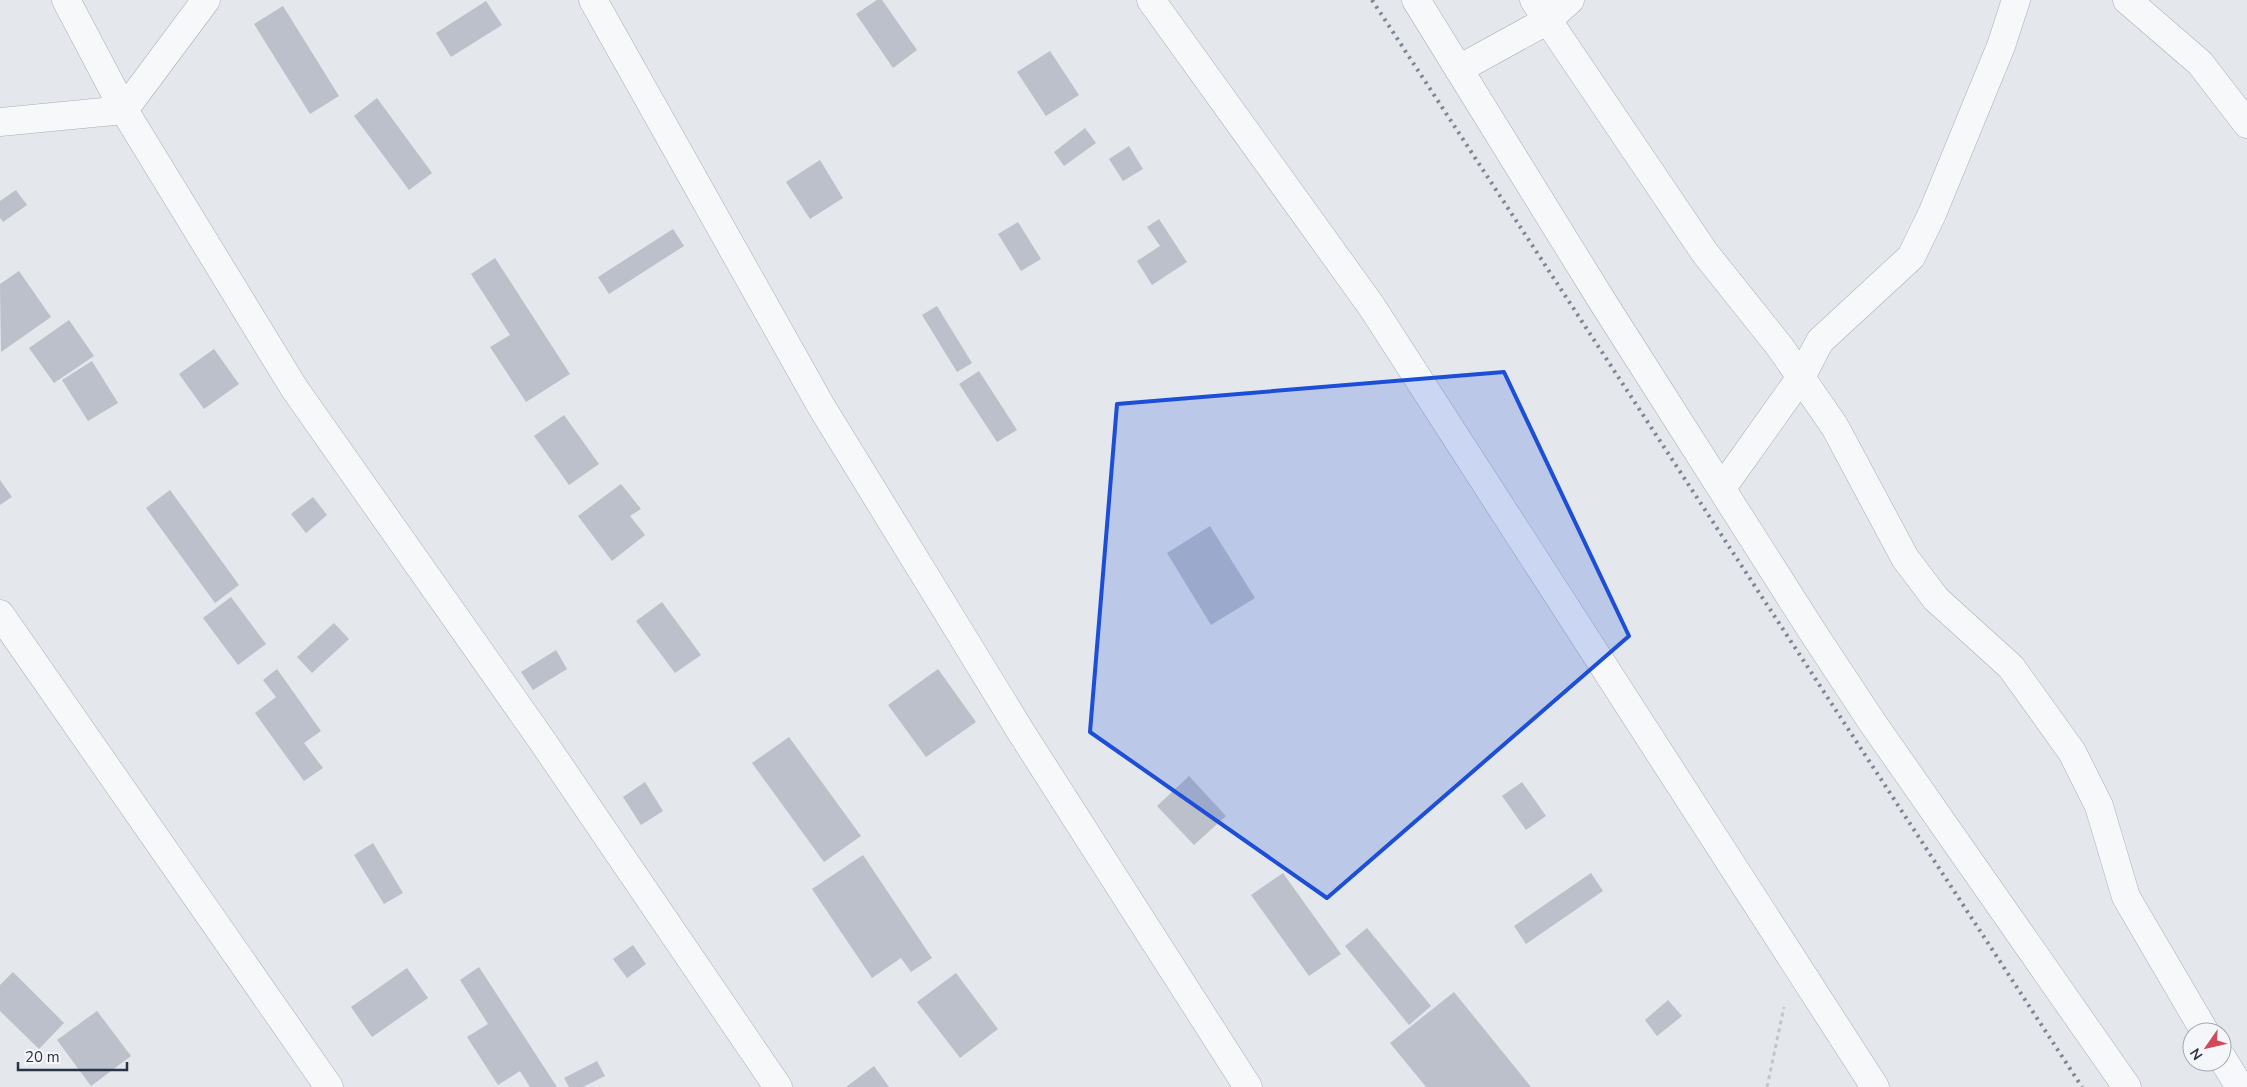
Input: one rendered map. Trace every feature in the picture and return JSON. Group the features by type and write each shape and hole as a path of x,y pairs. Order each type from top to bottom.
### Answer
{"street":[{"path":"66,0 124,110 294,388 541,739 778,1087"},
{"path":"0,122 124,110 206,0"},
{"path":"593,0 821,406 1021,732 1248,1087"},
{"path":"1151,0 1372,307 1875,1087"},
{"path":"1416,0 1604,304 1872,722 2127,1087"},
{"path":"1459,69 1541,10 1570,0"},
{"path":"1722,488 1801,377 1820,341 1911,257 1932,214 2001,46 2016,0"},
{"path":"2126,0 2200,63 2247,124"},
{"path":"1541,10 1705,253 1780,347 1836,427 1905,558 1936,599 2010,667 2072,752 2099,806 2126,898 2199,1022"},
{"path":"0,614 329,1087"},
{"path":"2231,1072 2240,1087"}],"path":[{"path":"1767,1087 1794,960"}],"highlighted area":[{"path":"1504,372 1629,636 1327,898 1090,732 1117,404"}],"building":[{"path":"877,0 882,0 917,50 893,68 856,14"},
{"path":"486,1 502,25 451,57 436,33"},
{"path":"283,6 339,96 310,114 254,24"},
{"path":"1050,51 1079,95 1046,116 1017,72"},
{"path":"377,98 432,173 409,190 354,116"},
{"path":"1085,128 1096,143 1064,166 1054,152"},
{"path":"1129,146 1143,169 1123,181 1109,159"},
{"path":"820,160 843,198 810,219 786,182"},
{"path":"16,190 27,205 3,222 0,218 0,201"},
{"path":"1159,219 1187,262 1152,285 1137,261 1160,246 1147,227"},
{"path":"1018,222 1041,259 1021,271 998,234"},
{"path":"673,229 684,246 609,294 598,277"},
{"path":"495,258 570,374 526,402 490,347 510,335 471,274"},
{"path":"19,271 51,317 1,352 0,284"},
{"path":"937,306 972,363 957,372 922,315"},
{"path":"69,320 94,356 54,383 29,348"},
{"path":"214,349 239,384 204,409 179,374"},
{"path":"92,361 118,403 88,421 62,380"},
{"path":"979,371 1017,430 997,442 959,384"},
{"path":"564,415 599,464 569,485 534,436"},
{"path":"0,480 12,497 0,505"},
{"path":"621,484 641,509 630,516 645,535 612,561 578,516"},
{"path":"170,490 239,585 215,603 146,508"},
{"path":"313,497 327,515 306,533 291,514"},
{"path":"1210,526 1255,598 1211,625 1167,553"},
{"path":"231,597 266,644 238,665 203,618"},
{"path":"662,602 701,655 675,673 636,621"},
{"path":"334,623 349,639 312,673 297,657"},
{"path":"556,650 567,669 533,690 521,672"},
{"path":"277,669 321,731 304,743 323,768 304,781 255,713 276,697 263,680"},
{"path":"938,669 976,722 926,757 888,705"},
{"path":"789,737 861,836 824,862 752,763"},
{"path":"1189,776 1226,816 1194,845 1157,806"},
{"path":"645,782 663,811 641,825 623,797"},
{"path":"1522,782 1546,816 1526,830 1502,796"},
{"path":"373,843 403,893 384,904 354,855"},
{"path":"863,855 932,958 911,972 901,958 872,978 812,889"},
{"path":"1283,873 1341,954 1309,976 1251,895"},
{"path":"1591,873 1603,891 1526,944 1514,926"},
{"path":"1367,928 1431,1006 1409,1025 1345,946"},
{"path":"633,945 646,964 627,978 613,959"},
{"path":"479,967 557,1087 530,1087 520,1071 498,1085 467,1037 488,1024 460,980"},
{"path":"407,968 428,998 372,1037 351,1007"},
{"path":"13,972 64,1023 39,1049 0,1011 0,985"},
{"path":"956,973 998,1029 960,1058 917,1002"},
{"path":"1454,992 1531,1087 1426,1087 1390,1043"},
{"path":"1668,1000 1682,1016 1657,1036 1645,1020"},
{"path":"97,1011 131,1056 91,1086 57,1040"},
{"path":"597,1061 605,1076 583,1087 569,1087 564,1078"},
{"path":"874,1066 889,1087 846,1087"}],"railway":[{"path":"1372,0 2082,1087"}]}
